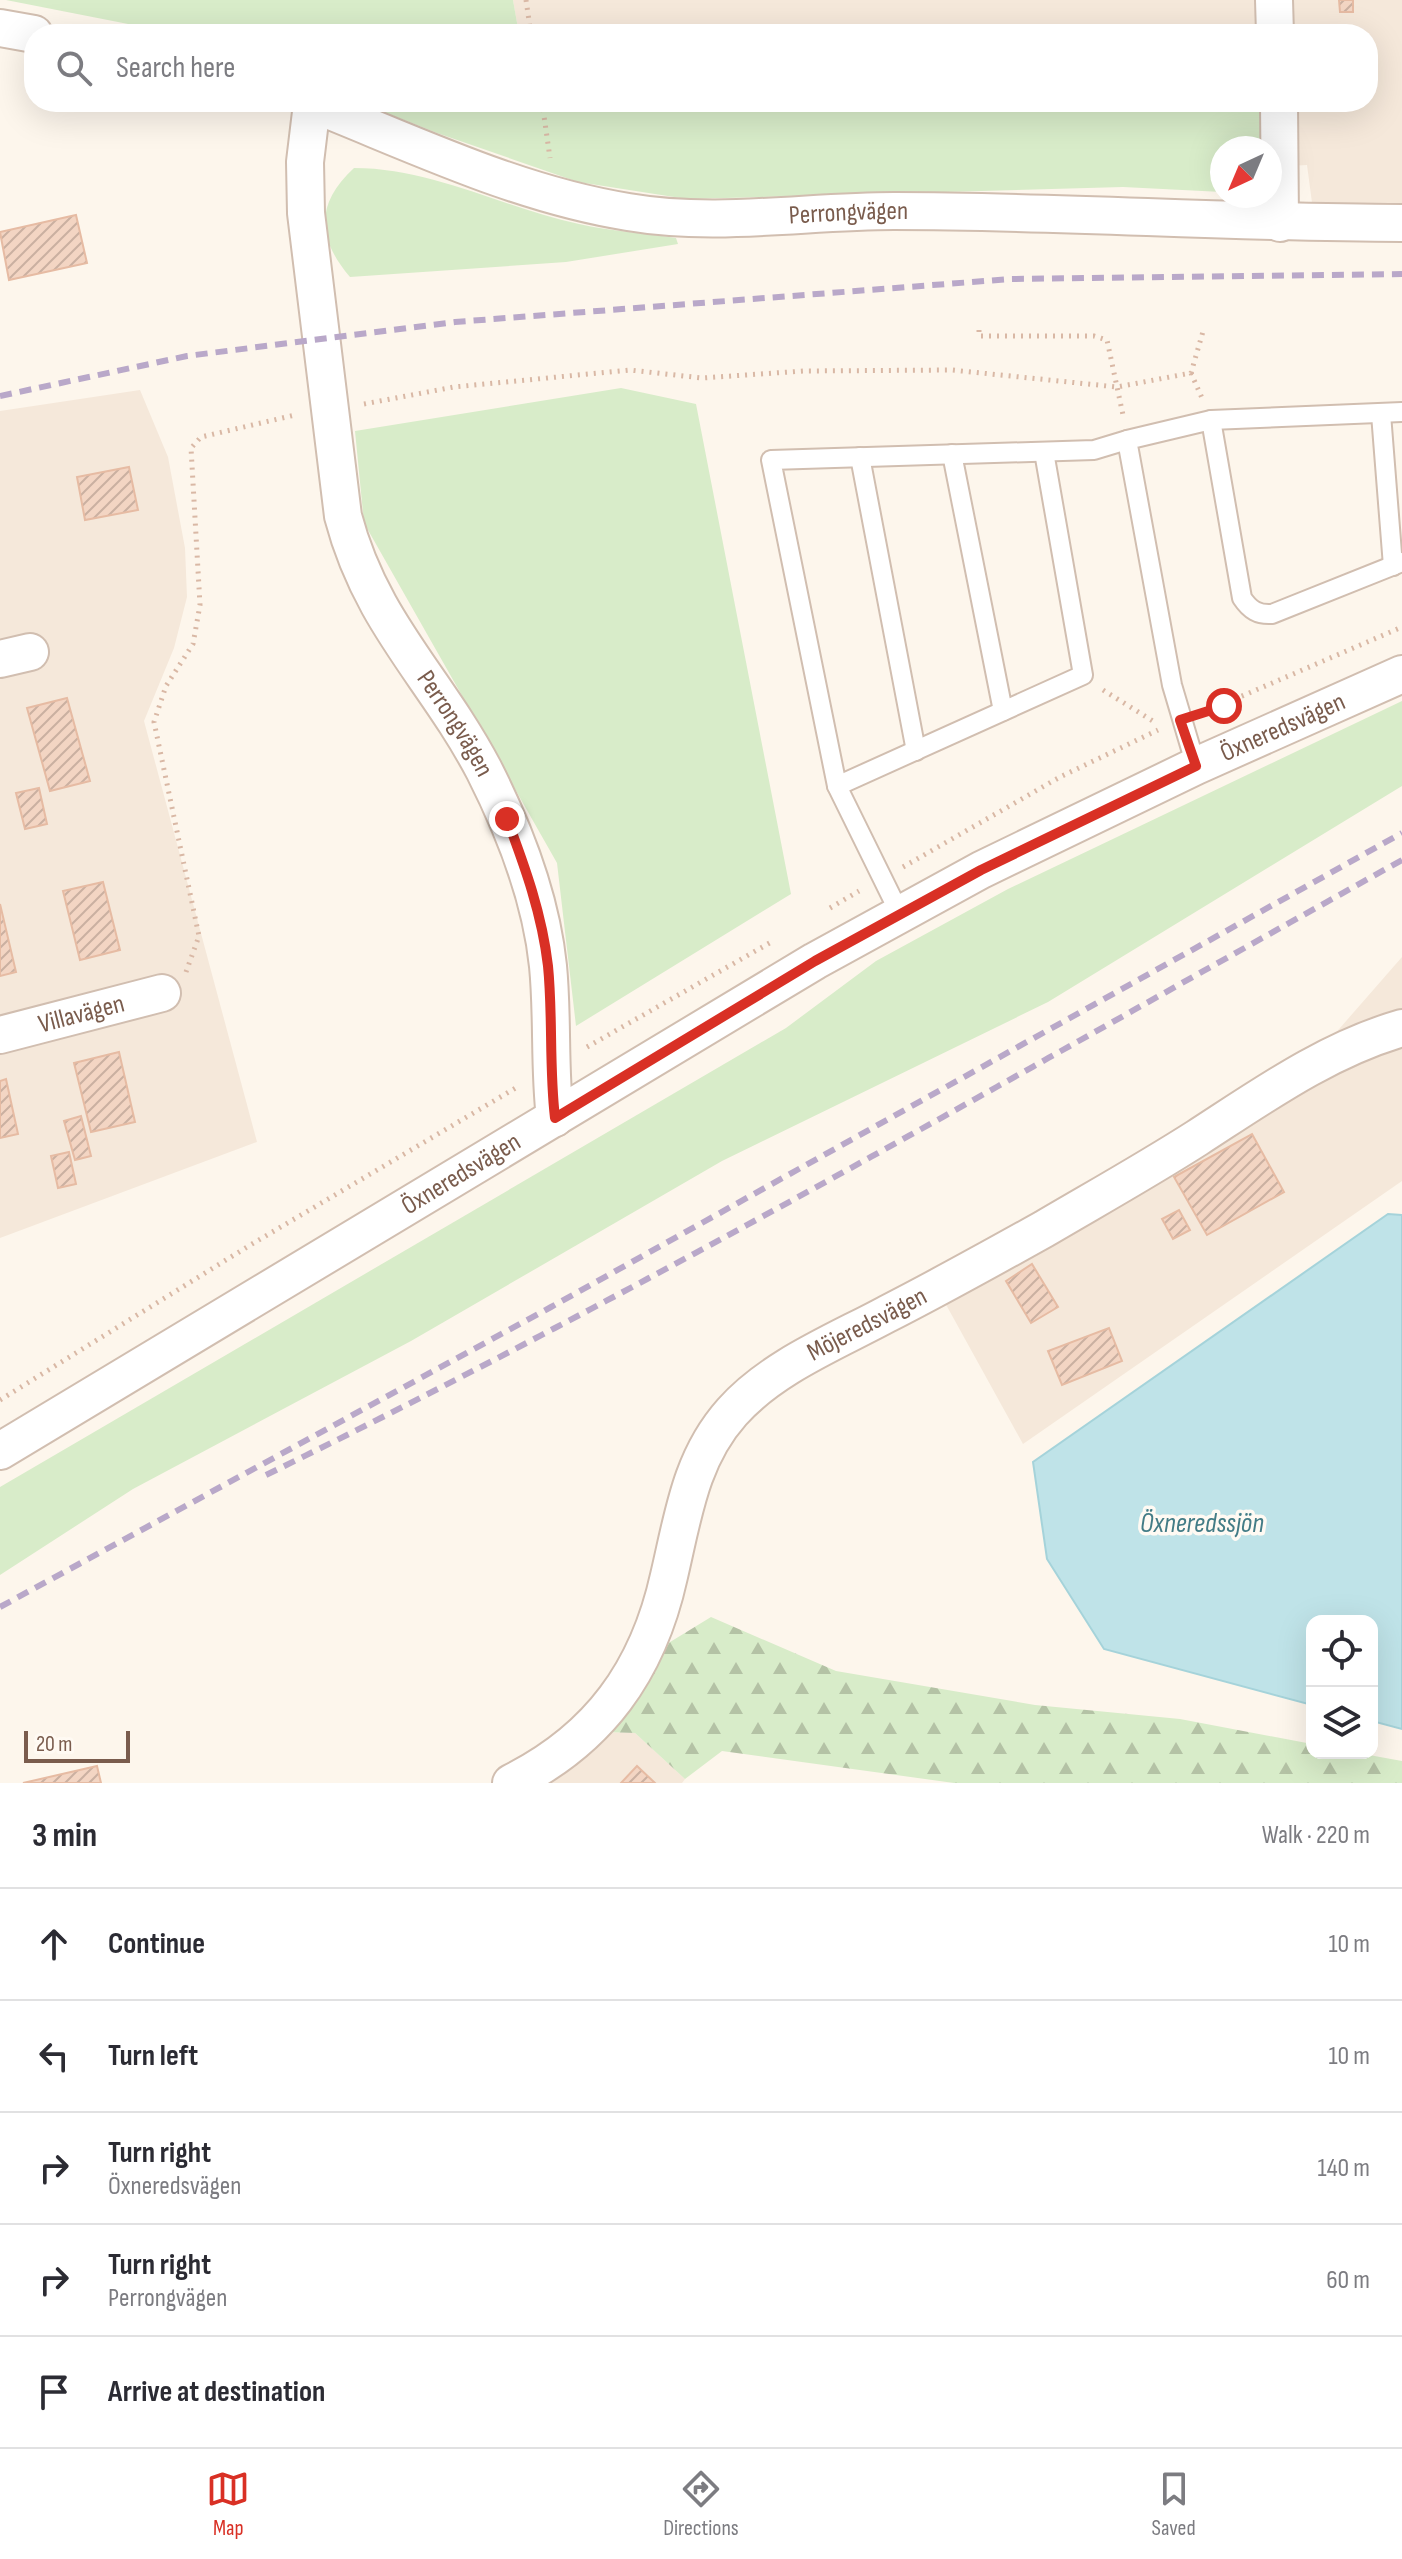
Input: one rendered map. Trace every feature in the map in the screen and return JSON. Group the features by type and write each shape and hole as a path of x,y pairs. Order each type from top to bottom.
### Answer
{"street":[{"path":"1274,0 1275,24"},
{"path":"0,28 24,32"},
{"name":"Perrongvägen","path":"309,112 305,162 306,213 343,516 354,557 395,637 483,768 526,869 539,911 548,967 549,1068 555,1118"},
{"name":"Perrongvägen","path":"331,112 414,147 556,195 589,205 666,218 893,211 1280,223 1402,223"},
{"path":"1279,112 1280,223"},
{"name":"Öxneredsvägen","path":"0,1451 900,914 981,870 1196,766 1402,674"},
{"name":"Villavägen","path":"0,1035 162,993"},
{"name":"Möjeredsvägen","path":"511,1783 578,1740 613,1704 642,1659 669,1580 688,1490 705,1448 733,1411 752,1394 804,1358 1044,1229 1323,1060 1402,1028"}],"lane":[{"path":"900,914 837,786 771,460 1094,450 1211,420 1402,412"},
{"path":"1211,420 1242,598 1249,608 1262,614 1272,614 1397,564 1381,414"},
{"path":"1127,440 1172,724 1196,766"},
{"path":"837,786 1083,675 1044,452"},
{"path":"952,454 1003,711"},
{"path":"860,457 916,751"}],"path":[{"path":"526,0 530,24"},
{"path":"544,112 556,195"},
{"path":"162,993 181,979 191,962 199,936 154,722 166,686 193,644 200,605 191,448 201,437 261,420 454,387 630,370 702,378 804,371 952,370 1117,387 1191,373 1204,328"},
{"path":"979,330 979,336 1102,337 1111,346 1127,440"},
{"path":"1083,675 1115,700 1172,724 1224,706 1402,627"}],"shaded area":[{"path":"513,0 1402,0 1402,209 1313,210 1307,165 1282,166 1282,136 1269,136 1267,112 1378,112 1378,24 517,24"},
{"path":"140,390 168,457 185,548 187,597 174,648 144,721 257,1142 0,1238 0,411"},
{"path":"1402,957 1402,1181 1023,1444 944,1301 1278,1099"},
{"path":"604,1732 635,1733 685,1779 682,1783 540,1783"}],"green space":[{"path":"6,0 513,0 517,24 128,24"},
{"path":"384,112 1266,112 1265,136 1210,136 1210,191 1123,187 687,199 578,182"},
{"path":"354,168 412,174 551,217 676,238 678,244 566,262 350,277 331,248 325,221 333,194"},
{"path":"621,388 696,404 791,894 576,1026 557,863 364,523 355,431"},
{"path":"1402,701 1402,786 1048,1002 722,1161 411,1341 133,1489 0,1575 0,1487 786,1028 876,961 1008,889"},
{"path":"711,1617 836,1671 1035,1705 1180,1719 1306,1743 1306,1759 1378,1757 1402,1761 1402,1783 954,1783 722,1751 685,1779 635,1733 604,1732 657,1650"}],"water":[{"name":"Öxneredssjön","path":"1388,1214 1402,1215 1402,1729 1378,1723 1378,1615 1306,1615 1306,1703 1104,1649 1047,1559 1033,1462"}],"building":[{"path":"1339,0 1353,0 1353,12 1340,12"},
{"path":"76,215 87,263 9,280 0,232"},
{"path":"129,467 138,510 85,520 77,477"},
{"path":"67,698 90,781 50,791 27,708"},
{"path":"39,788 47,824 25,829 16,793"},
{"path":"103,882 120,950 80,960 63,891"},
{"path":"0,904 16,972 0,976"},
{"path":"119,1052 135,1122 91,1132 74,1063"},
{"path":"6,1079 18,1134 0,1138 0,1081"},
{"path":"81,1116 91,1156 75,1160 64,1121"},
{"path":"1252,1134 1284,1192 1207,1235 1174,1177"},
{"path":"69,1152 76,1184 58,1188 51,1156"},
{"path":"1179,1210 1190,1230 1173,1239 1162,1219"},
{"path":"1032,1264 1058,1307 1031,1323 1006,1281"},
{"path":"1109,1328 1122,1361 1062,1385 1048,1351"},
{"path":"97,1766 101,1783 23,1783"},
{"path":"637,1766 655,1783 621,1783"}],"railway":[{"path":"0,396 187,356 455,322 1011,279 1402,274"},
{"path":"0,1607 551,1307 1402,833"},
{"path":"266,1475 554,1329 979,1097 1402,860"}],"route":[{"path":"507,819 539,911 548,967 549,1068 555,1118 815,961 981,870 1196,766 1180,720 1224,706"}]}
